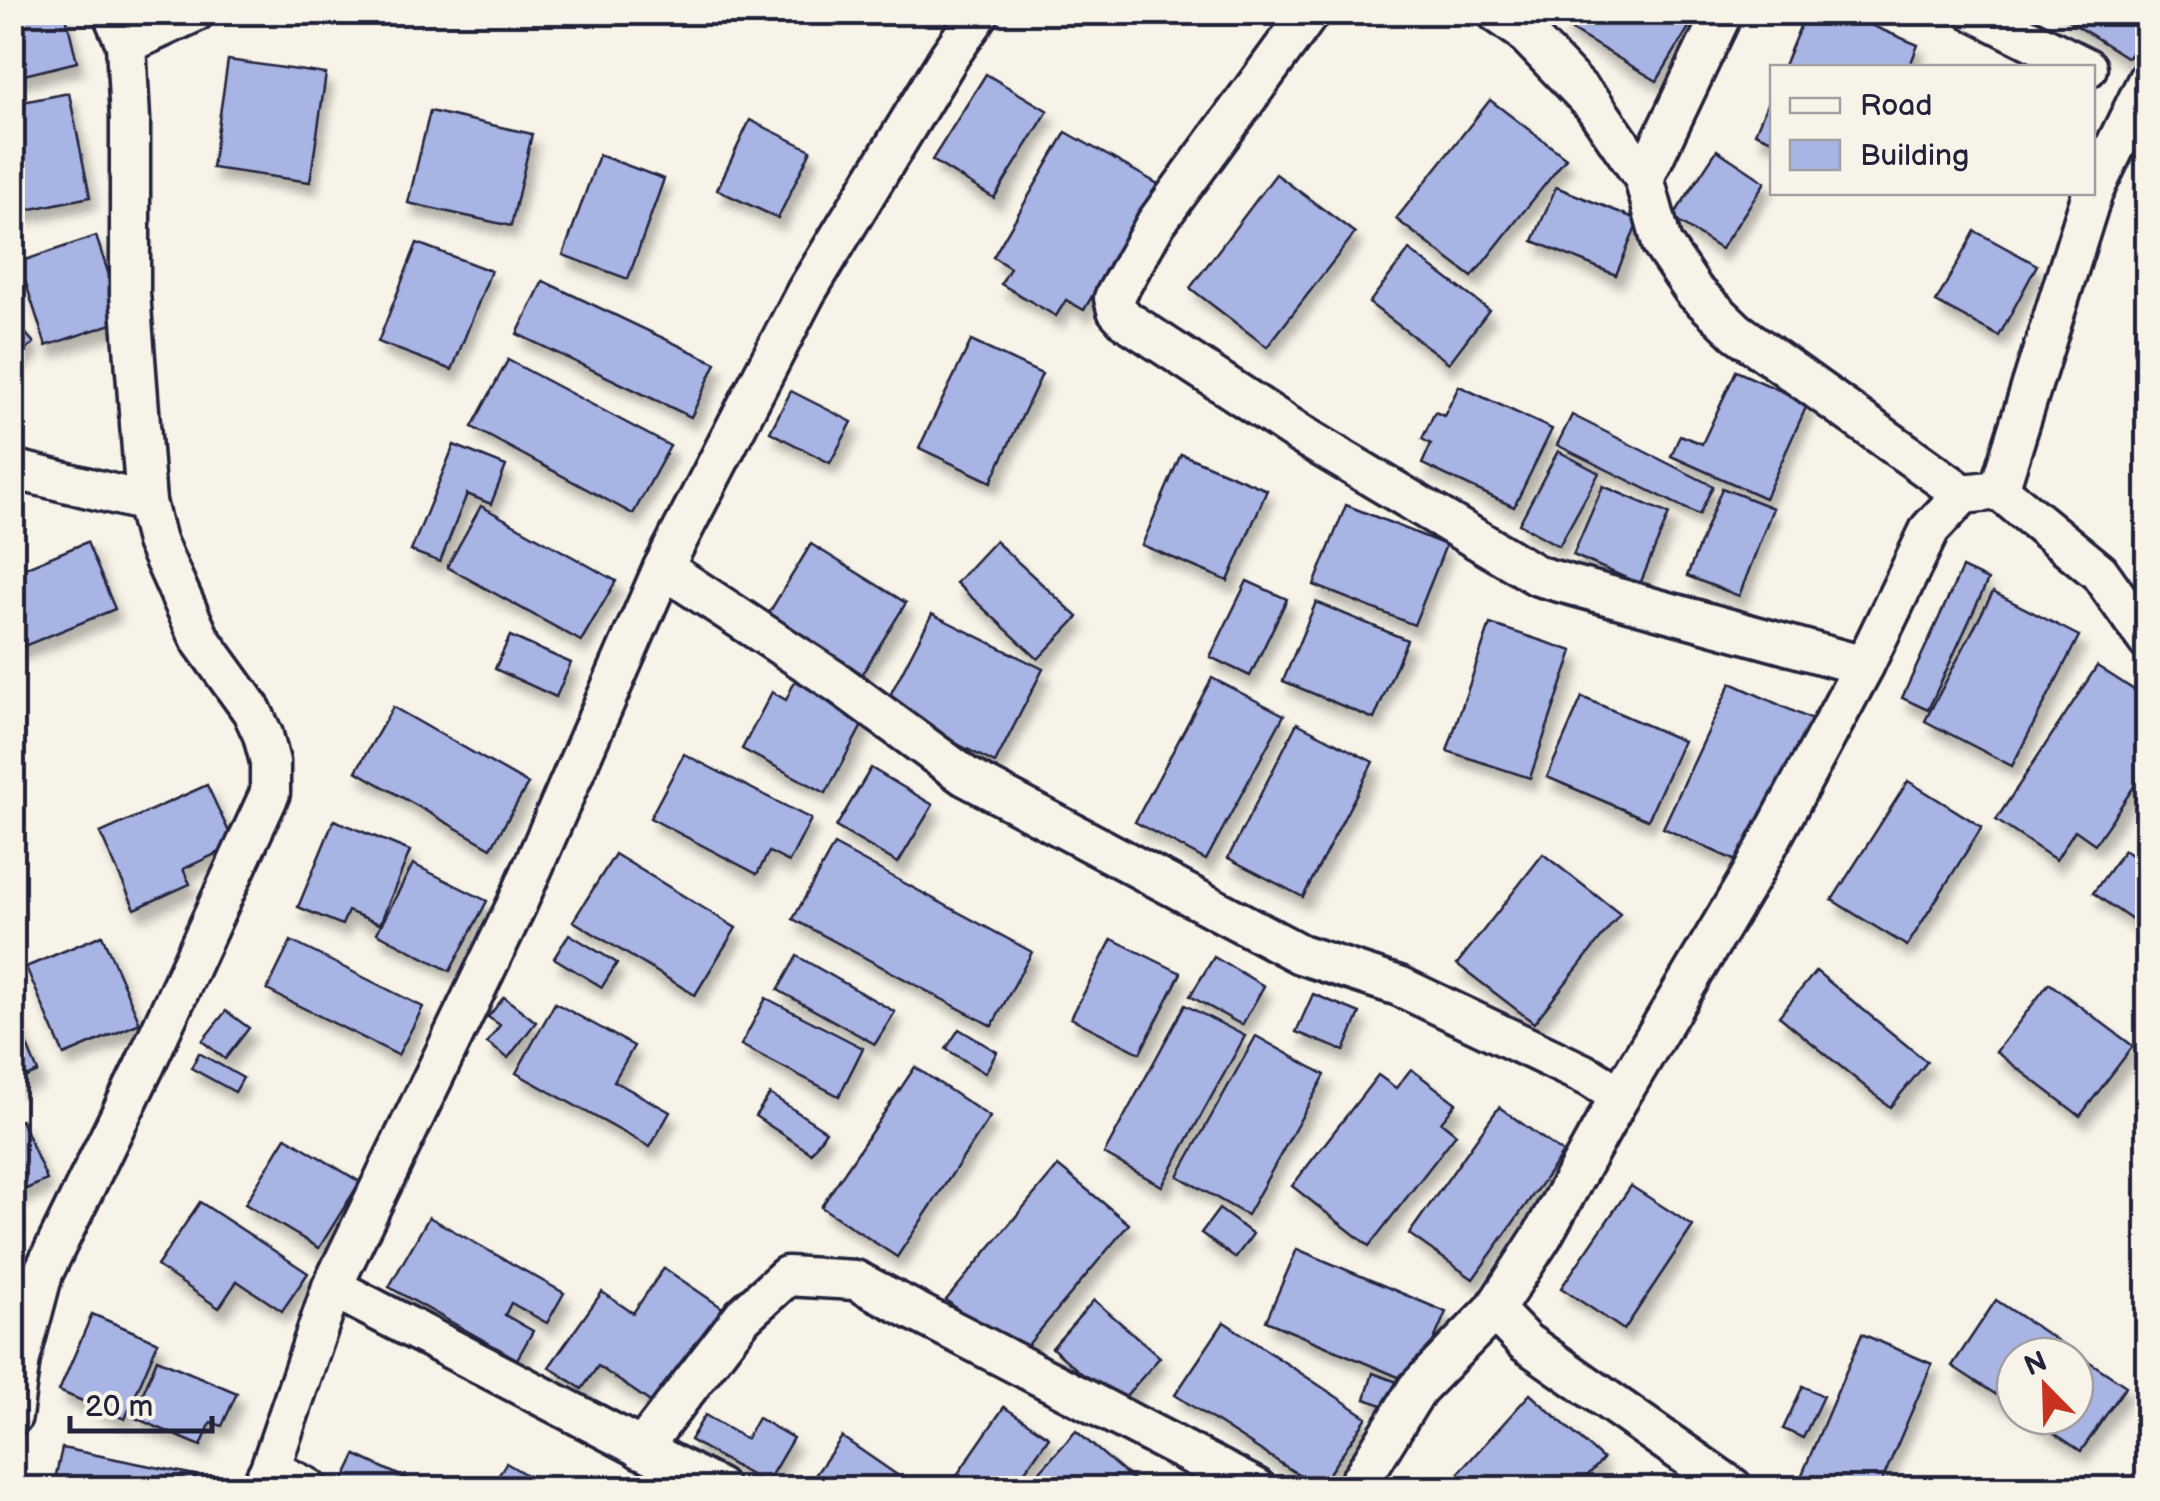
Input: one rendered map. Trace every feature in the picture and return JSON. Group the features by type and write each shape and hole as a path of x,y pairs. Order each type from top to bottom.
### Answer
{"street":[{"path":"12,1416 16,1360 43,1272 144,1068 270,793 270,762 264,735 252,711 200,638 156,541 146,502 130,293 130,119 119,28 195,12"},
{"path":"308,1488 265,1479 332,1287 517,904 663,568 806,292 980,12"},
{"path":"1310,12 1156,223 1114,298 1117,310 1126,320 1300,434 1538,576 1864,666"},
{"path":"1496,12 1523,31 1593,104 1644,178 1662,244 1694,292 1737,332 2099,572 2148,641"},
{"path":"1644,178 1723,12"},
{"path":"1975,12 2082,65"},
{"path":"2095,71 2144,86 2095,188"},
{"path":"1356,1488 1417,1388 1494,1310 1541,1238 1752,874 1864,666 1930,530 1981,492 2092,195"},
{"path":"12,469 146,502"},
{"path":"663,568 838,682 965,776 1300,954 1399,986 1590,1077 1620,1096"},
{"path":"640,1450 744,1316 787,1276 854,1280 1256,1488"},
{"path":"332,1287 718,1488"},
{"path":"1494,1310 1525,1342 1733,1488"}],"building":[{"path":"12,12 65,12 77,62 12,78"},
{"path":"1571,12 1698,12 1657,81 1563,25"},
{"path":"1806,12 1840,12 1918,45 1910,65 1784,65"},
{"path":"2055,12 2148,12 2148,26 2128,58"},
{"path":"228,60 326,74 310,182 212,168"},
{"path":"986,74 1048,111 994,198 932,160"},
{"path":"69,93 90,197 12,213 12,104"},
{"path":"1770,97 1770,139 1755,133"},
{"path":"1490,100 1566,158 1472,277 1396,219"},
{"path":"430,111 532,134 511,226 408,203"},
{"path":"750,120 811,150 778,218 717,190"},
{"path":"1066,132 1158,184 1084,310 1066,300 1056,316 1001,284 1010,268 993,257"},
{"path":"1717,150 1765,182 1721,249 1672,218"},
{"path":"599,155 664,179 628,279 563,255"},
{"path":"1276,174 1355,233 1267,347 1190,288"},
{"path":"1556,187 1639,220 1616,275 1533,241"},
{"path":"1975,231 2037,265 1999,336 1936,302"},
{"path":"96,236 124,320 46,346 19,262"},
{"path":"417,243 491,271 452,370 378,342"},
{"path":"1409,250 1489,310 1449,363 1369,303"},
{"path":"543,281 716,363 691,417 517,334"},
{"path":"12,318 34,343 12,362"},
{"path":"971,341 1042,374 991,482 919,448"},
{"path":"508,360 670,446 633,514 472,427"},
{"path":"1736,371 1808,403 1765,498 1671,456 1680,435 1702,444"},
{"path":"1459,386 1552,429 1514,507 1422,464 1431,444 1422,439 1435,412 1444,416"},
{"path":"791,391 852,422 830,463 770,432"},
{"path":"1572,415 1713,486 1699,515 1557,445"},
{"path":"454,445 506,466 491,504 467,494 440,562 411,551"},
{"path":"1558,451 1599,473 1559,546 1519,524"},
{"path":"1181,454 1267,490 1228,581 1142,545"},
{"path":"1603,486 1669,514 1640,584 1573,555"},
{"path":"1722,488 1773,508 1739,596 1687,576"},
{"path":"1346,505 1446,545 1414,625 1314,585"},
{"path":"481,506 616,581 581,641 447,567"},
{"path":"995,541 1078,617 1038,659 956,583"},
{"path":"87,542 115,609 12,651 12,573"},
{"path":"811,544 906,603 862,674 767,616"},
{"path":"1962,568 1988,580 1928,710 1902,698"},
{"path":"1247,581 1287,599 1250,676 1210,657"},
{"path":"1993,592 2079,636 2012,766 1925,721"},
{"path":"1316,602 1407,640 1374,719 1283,681"},
{"path":"932,614 1043,669 995,763 884,707"},
{"path":"1490,624 1573,651 1530,778 1447,751"},
{"path":"510,636 571,663 556,697 495,669"},
{"path":"2097,666 2148,699 2148,766 2095,844 2075,830 2056,860 1996,820"},
{"path":"1212,678 1284,715 1206,860 1135,822"},
{"path":"795,681 866,718 826,793 742,749 772,692 786,700"},
{"path":"1731,683 1815,721 1747,866 1663,828"},
{"path":"1582,697 1683,741 1648,820 1547,777"},
{"path":"393,707 528,784 491,848 356,771"},
{"path":"1297,723 1373,762 1303,897 1228,858"},
{"path":"684,754 811,819 789,862 769,852 757,874 650,818"},
{"path":"871,768 933,805 898,863 836,827"},
{"path":"1908,781 1982,827 1907,946 1832,900"},
{"path":"207,785 235,845 183,869 190,884 135,909 100,833"},
{"path":"334,820 410,851 380,924 348,911 342,925 298,907"},
{"path":"834,845 1032,952 992,1026 793,919"},
{"path":"2124,850 2148,867 2148,931 2093,893"},
{"path":"615,854 736,928 695,995 573,921"},
{"path":"1543,854 1620,914 1534,1023 1457,964"},
{"path":"413,864 487,901 450,971 377,933"},
{"path":"569,934 617,963 602,987 554,958"},
{"path":"102,935 140,1023 64,1055 26,967"},
{"path":"1112,939 1181,973 1140,1053 1071,1018"},
{"path":"291,941 423,1007 398,1055 267,990"},
{"path":"797,956 895,1012 875,1044 778,990"},
{"path":"1214,957 1264,986 1242,1025 1190,996"},
{"path":"1816,971 1927,1062 1890,1107 1779,1016"},
{"path":"2049,983 2133,1046 2080,1116 1996,1052"},
{"path":"1313,994 1360,1013 1344,1051 1296,1032"},
{"path":"504,997 536,1022 508,1058 487,1043 500,1025 488,1017"},
{"path":"766,998 863,1048 839,1096 741,1045"},
{"path":"555,1003 634,1046 614,1081 670,1112 650,1147 516,1073"},
{"path":"1185,1005 1245,1036 1162,1186 1104,1154"},
{"path":"12,1009 38,1072 12,1083"},
{"path":"226,1011 249,1028 225,1059 202,1041"},
{"path":"959,1029 997,1052 985,1073 946,1049"},
{"path":"1256,1036 1325,1075 1247,1215 1178,1176"},
{"path":"199,1053 243,1078 235,1092 191,1068"},
{"path":"915,1067 990,1117 897,1257 821,1207"},
{"path":"1411,1069 1456,1103 1441,1122 1456,1134 1369,1246 1292,1186 1378,1075 1396,1088"},
{"path":"770,1094 826,1131 811,1153 755,1116"},
{"path":"1499,1107 1563,1153 1473,1279 1409,1234"},
{"path":"21,1120 47,1180 12,1195 12,1123"},
{"path":"286,1137 360,1182 319,1248 245,1204"},
{"path":"1058,1166 1129,1224 1017,1358 946,1300"},
{"path":"1631,1186 1693,1226 1624,1330 1561,1288"},
{"path":"200,1202 308,1273 282,1311 237,1281 219,1308 157,1266"},
{"path":"1219,1209 1253,1234 1235,1258 1201,1233"},
{"path":"429,1217 564,1293 547,1323 511,1303 505,1315 533,1331 517,1359 389,1287"},
{"path":"1297,1249 1446,1312 1415,1384 1266,1321"},
{"path":"664,1268 730,1313 662,1410 598,1366 582,1389 549,1367 602,1292 633,1313"},
{"path":"1094,1300 1160,1357 1118,1405 1052,1348"},
{"path":"1996,1300 2050,1336 1995,1336 1995,1394 1952,1366"},
{"path":"92,1314 158,1342 125,1419 59,1391"},
{"path":"1224,1322 1367,1417 1319,1488 1175,1395"},
{"path":"1862,1334 1932,1364 1879,1488 1828,1488 1801,1477"},
{"path":"157,1359 237,1393 222,1426 211,1422 201,1446 133,1417"},
{"path":"2095,1365 2126,1386 2095,1431"},
{"path":"1373,1373 1408,1386 1399,1411 1365,1399"},
{"path":"1803,1386 1823,1396 1803,1438 1783,1429"},
{"path":"1530,1394 1603,1459 1576,1488 1445,1488"},
{"path":"1004,1407 1049,1437 1013,1488 948,1488"},
{"path":"705,1415 746,1439 758,1418 793,1438 766,1484 690,1440"},
{"path":"1076,1431 1138,1484 1134,1488 1025,1488"},
{"path":"2058,1436 2091,1436 2081,1451"},
{"path":"842,1437 916,1488 806,1488"},
{"path":"62,1448 195,1475 193,1488 53,1488"},
{"path":"356,1455 426,1488 340,1488"},
{"path":"506,1463 549,1488 491,1488"}]}
